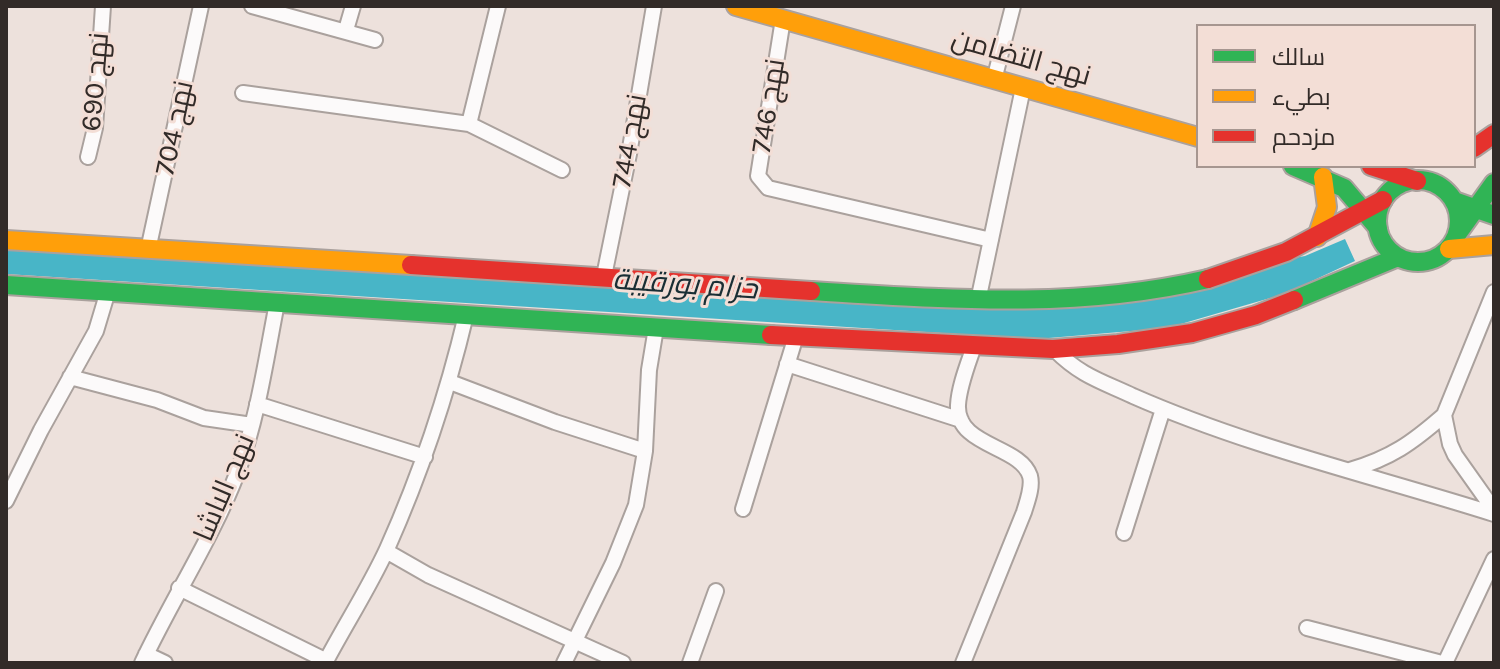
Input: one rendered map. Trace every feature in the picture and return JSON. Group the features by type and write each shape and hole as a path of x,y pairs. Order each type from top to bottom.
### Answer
{"main road":[{"name":"نهج التضامن","path":"736,6 1196,136"},
{"path":"1476,147 1494,134"},
{"path":"1298,168 1344,188 1378,228 1383,242 1398,257 1408,261 1435,259 1453,241 1494,183"},
{"path":"1377,168 1440,187 1454,201 1494,215"},
{"path":"6,240 978,301 1096,299 1169,289 1248,267 1317,237 1383,200 1396,188 1417,181 1440,168"},
{"path":"1317,237 1327,207 1323,177"},
{"path":"1378,228 1378,213 1383,200"},
{"path":"1453,241 1459,219 1454,201"},
{"path":"1453,241 1494,245"},
{"path":"6,285 656,328 1053,349 1118,344 1192,333 1256,315 1398,257"}],"street":[{"name":"نهج 690","path":"88,157 95,128 103,6"},
{"name":"نهج 704","path":"148,250 201,6"},
{"path":"252,6 375,40"},
{"path":"346,30 353,6"},
{"path":"469,124 498,6"},
{"name":"نهج 744","path":"604,276 654,6"},
{"path":"994,80 1013,6"},
{"name":"نهج 746","path":"783,19 758,176 768,188 991,240"},
{"path":"978,301 1023,88"},
{"path":"243,93 469,124 562,170"},
{"path":"1476,145 1494,121"},
{"path":"6,501 96,331 108,291"},
{"path":"1350,470 1393,454 1415,441 1444,415 1494,292"},
{"name":"نهج الباشا","path":"144,658 223,508 239,469 257,404 277,303"},
{"path":"179,588 326,662 386,551 425,457 450,382 466,315"},
{"path":"564,663 613,563 636,505 645,451 649,370 656,328"},
{"path":"743,509 796,336"},
{"path":"963,663 1024,512 1030,480 1024,468 1010,456 980,440 966,429 961,420 958,406 974,346"},
{"path":"1053,349 1074,370 1163,409 1241,438 1494,512"},
{"path":"787,364 961,420"},
{"path":"70,377 157,400 204,418 252,425"},
{"path":"450,382 555,422 645,451"},
{"path":"257,404 425,457"},
{"path":"1124,533 1163,409"},
{"path":"1444,415 1455,455 1494,512"},
{"path":"386,551 428,575 623,663"},
{"path":"1307,628 1444,663 1494,559"},
{"path":"690,663 716,591"},
{"path":"144,658 165,663"}],"water":[{"path":"1345,239 1355,261 1284,294 1167,328 1037,339 6,274 6,248 1012,310 1305,256"}],"traffic: fast":[{"path":"1298,168 1344,188 1378,228"},
{"path":"1418,180 1434,183 1447,192 1456,205 1459,221 1456,237 1447,250 1434,259 1418,262 1402,259 1389,250 1380,237 1377,221 1380,205 1389,192 1402,183 1418,180"},
{"path":"1458,233 1494,183"},
{"path":"1454,201 1494,215"},
{"path":"1294,300 1398,257"},
{"path":"811,291 961,299 1060,299 1159,289 1208,279"},
{"path":"6,285 771,335"}],"traffic: slow":[{"path":"736,6 1196,136"},
{"path":"1317,237 1327,207 1323,177"},
{"path":"6,240 411,265"},
{"path":"1449,249 1494,245"}],"traffic: jam":[{"path":"1476,147 1494,134"},
{"path":"1377,168 1417,181"},
{"path":"1208,279 1286,252 1383,200"},
{"path":"411,265 811,291"},
{"path":"771,335 1053,349 1118,344 1192,333 1256,315 1294,300"}],"water label":[{"name":"حزام بورقيبة","path":"685,285"}]}
